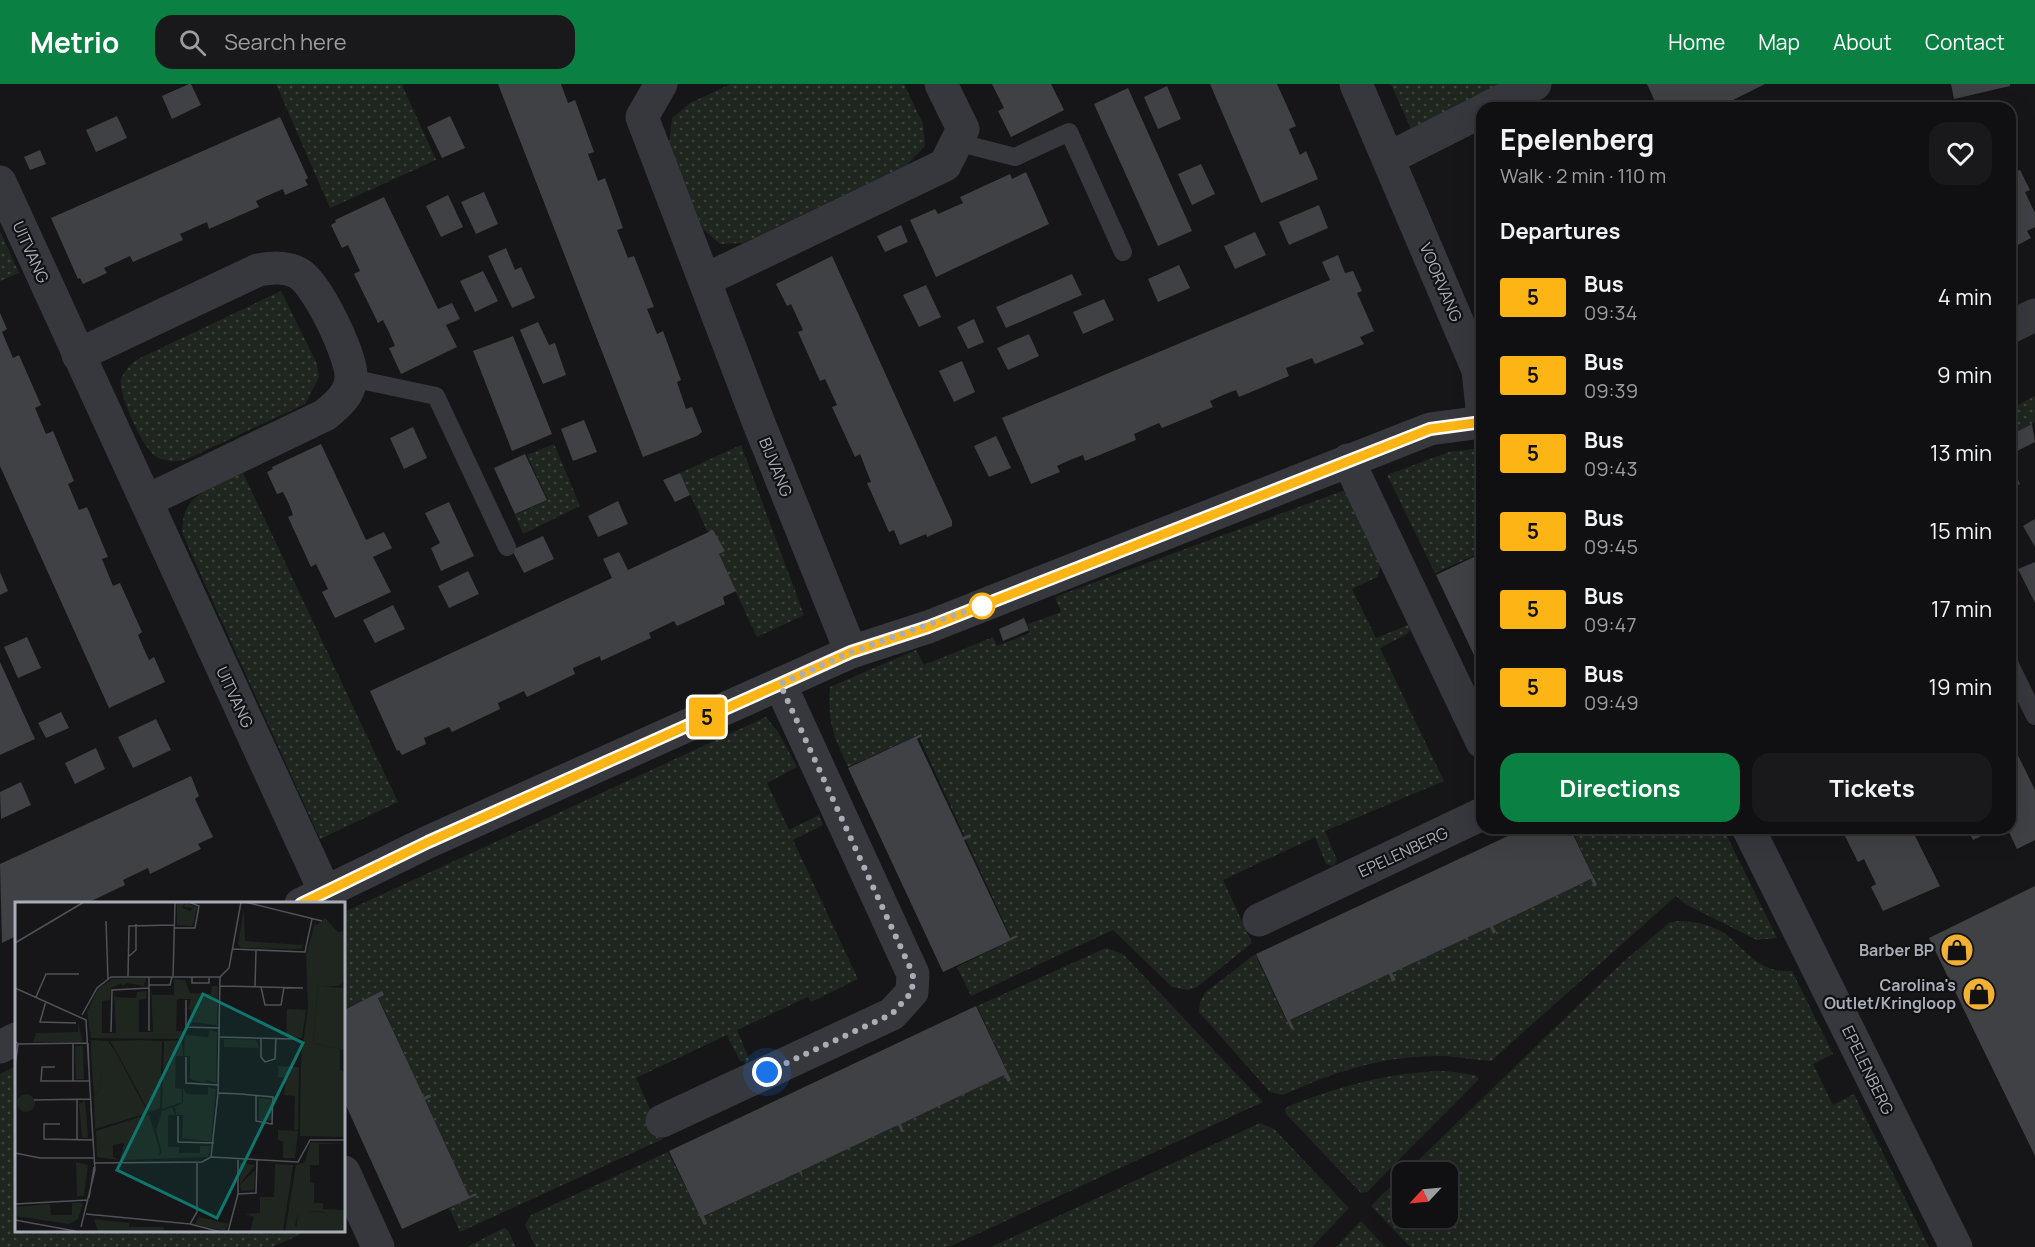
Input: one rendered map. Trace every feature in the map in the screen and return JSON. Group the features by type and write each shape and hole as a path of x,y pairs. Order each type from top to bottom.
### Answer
{"street":[{"name":"BIJVANG","path":"662,84 642,117 851,652"},
{"path":"705,280 945,165 963,129 942,84"},
{"name":"VOORVANG","path":"1356,84 1476,365"},
{"path":"1499,102 1535,84"},
{"path":"1389,158 1476,114"},
{"name":"UITVANG","path":"0,182 146,501 313,898"},
{"path":"78,355 258,270 278,267 299,273 315,288 347,356 351,378 344,400 325,416 146,501"},
{"path":"2016,324 2035,315"},
{"path":"313,898 428,842 851,652 928,627 1430,429 1476,423"},
{"path":"1348,460 1476,729"},
{"path":"662,1121 892,1014 912,992 913,974 780,684"},
{"name":"EPELENBERG","path":"1259,920 1476,817"},
{"name":"EPELENBERG","path":"1751,834 1956,1247"},
{"path":"0,1047 15,1040"},
{"path":"345,1174 378,1247"}],"lane":[{"path":"956,142 1015,157 1069,132 1123,252"},
{"path":"351,378 436,396 507,547"},
{"path":"2016,677 2035,716"}],"shaded area":[{"path":"276,84 404,84 402,85 436,160 330,208"},
{"path":"731,84 904,84 923,124 925,146 907,165 743,243 720,244 703,229 669,145 672,118 690,103"},
{"path":"1391,84 1503,84 1411,129"},
{"path":"0,231 19,273 0,281"},
{"path":"281,291 317,364 319,377 305,404 185,460 169,461 154,455 137,431 123,396 121,380 126,371 138,359"},
{"path":"2035,396 2035,422 2016,432 2016,406"},
{"path":"554,444 580,506 523,534 515,515 548,500 527,455"},
{"path":"741,445 804,615 757,637 680,473"},
{"path":"1476,449 1476,555 1435,573 1387,475 1449,452"},
{"path":"243,473 398,802 320,839 183,535 183,521 192,501 209,488"},
{"path":"1345,490 1381,566 1377,577 1352,589 1376,638 1408,625 1410,631 1407,634 1380,648 1444,781 1325,831 1337,860 1333,866 1326,864 1315,837 1223,880 1252,943 1197,987 1188,990 1172,987 1113,930 971,996 957,967 1012,940 918,735 848,767 833,728 830,687 916,650 924,665 993,637 997,646 1030,633 1028,624 1061,612 1055,597"},
{"path":"766,717 778,732 797,767 767,783 789,830 819,815 823,825 793,840 858,979 811,1002 808,997 737,1030 749,1058 748,1062 740,1061 727,1035 636,1078 663,1139 460,1232 449,1208 470,1198 377,994 345,1009 345,912"},
{"path":"1574,834 1726,834 1777,938 1757,940 1687,905 1676,896 1491,1061 1444,1056 1402,1058 1361,1066 1283,1095 1270,1092 1199,1012 1200,1002 1205,993 1255,954 1287,1022 1594,878"},
{"path":"1678,921 1698,923 1718,929 1764,966 1781,971 1792,971 1833,1054 1813,1064 1833,1105 1854,1094 1929,1247 1410,1247 1371,1206 1392,1185 1392,1228 1458,1228 1458,1162 1416,1162 1623,962 1669,923"},
{"path":"1106,948 1123,954 1263,1102 949,1247 536,1247 525,1225 531,1215 668,1152 701,1218 1008,1073 977,1006"},
{"path":"15,1066 15,1232 306,1232 272,1247 0,1247 0,1074"},
{"path":"1445,1071 1475,1075 1479,1079 1397,1162 1392,1162 1392,1167 1367,1192 1361,1193 1286,1114 1285,1109 1289,1106 1346,1086 1385,1077"},
{"path":"1260,1123 1274,1129 1349,1208 1312,1247 991,1247"},
{"path":"1361,1221 1385,1247 1336,1247"},
{"path":"504,1228 508,1230 516,1247 467,1247"}],"building":[{"path":"189,84 201,105 172,119 162,96"},
{"path":"498,84 561,84 568,103 575,100 594,152 588,154 598,181 605,178 623,228 617,230 628,258 634,256 654,307 647,309 657,334 663,331 681,380 677,382 686,409 692,407 702,432 697,436 643,457"},
{"path":"992,84 1051,84 1064,110 1011,137 998,111 1004,108"},
{"path":"1210,84 1277,84 1296,126 1289,129 1300,155 1306,151 1318,179 1261,203"},
{"path":"1647,84 1765,84 1729,102 1655,102"},
{"path":"1951,84 2010,84 2010,86 1954,99"},
{"path":"1167,86 1181,119 1158,129 1144,97"},
{"path":"1128,88 1192,231 1158,246 1094,104"},
{"path":"117,116 127,138 96,152 86,130"},
{"path":"450,116 465,148 442,158 427,127"},
{"path":"280,117 308,178 305,180 308,185 285,195 283,189 269,195 256,201 259,207 209,229 207,222 180,234 183,240 133,262 130,256 104,268 107,273 83,284 80,278 78,279 51,218"},
{"path":"40,150 46,164 30,170 24,157"},
{"path":"1201,164 1215,194 1192,205 1178,174"},
{"path":"2020,170 2030,190 2025,192 2035,213 2035,227 2027,231 2031,238 2016,246 2016,171"},
{"path":"1026,172 1049,224 936,277 910,220 935,209 938,214 963,203 960,197 1010,174 1012,179"},
{"path":"484,192 498,224 476,234 461,202"},
{"path":"448,195 463,227 441,237 426,206"},
{"path":"384,197 438,309 452,303 460,319 446,325 457,347 401,374 389,348 395,346 389,332 383,320 378,323 354,274 360,271 348,245 342,248 331,225 336,222 335,220"},
{"path":"1319,205 1328,228 1289,245 1279,222"},
{"path":"901,225 908,242 885,252 877,236"},
{"path":"1255,232 1266,255 1235,269 1224,246"},
{"path":"506,248 515,270 521,267 535,298 512,308 488,256"},
{"path":"1338,255 1345,273 1353,271 1362,291 1357,293 1374,331 1360,337 1364,344 1315,364 1312,358 1286,368 1289,376 1239,397 1236,390 1223,395 1210,401 1213,407 1162,428 1159,423 1134,434 1136,440 1085,461 1083,455 1070,460 1057,466 1060,472 1031,484 1002,418 1330,280 1322,262"},
{"path":"832,256 952,521 952,526 900,545 894,530 889,532 867,483 871,482 860,454 855,457 832,407 837,405 825,379 820,381 798,332 803,330 791,304 787,306 776,284"},
{"path":"1179,265 1190,288 1158,302 1148,279"},
{"path":"483,271 498,301 475,312 460,281"},
{"path":"1072,274 1082,295 1006,328 996,307"},
{"path":"926,285 941,317 919,327 903,295"},
{"path":"1104,299 1114,320 1083,334 1073,312"},
{"path":"0,313 7,329 2,332 13,358 19,355 41,405 35,408 46,434 53,431 74,481 68,484 79,510 87,507 108,557 102,559 113,586 120,583 142,632 138,635 143,647 149,660 154,657 165,682 109,708 0,466"},
{"path":"974,319 984,342 968,349 957,327"},
{"path":"538,322 549,345 555,343 566,375 543,384 520,330"},
{"path":"1029,334 1039,356 1008,370 997,348"},
{"path":"513,336 552,434 512,451 473,351"},
{"path":"962,361 975,392 954,402 939,371"},
{"path":"584,420 597,452 573,461 561,429"},
{"path":"2032,424 2035,442 2017,451 2016,432"},
{"path":"413,427 427,458 404,469 390,438"},
{"path":"996,436 1011,468 989,477 974,446"},
{"path":"321,444 366,540 384,532 392,548 373,557 391,592 335,618 322,592 328,589 316,564 311,567 288,517 293,515 289,504 283,492 277,494 267,472 273,469 272,467"},
{"path":"525,454 547,500 515,514 494,468"},
{"path":"680,473 690,495 675,502 663,480"},
{"path":"618,501 628,524 598,537 588,516"},
{"path":"449,502 474,556 441,571 431,548 440,543 425,513"},
{"path":"2035,519 2035,547 2023,526"},
{"path":"713,530 725,551 719,554 736,591 723,597 725,604 677,626 674,621 649,633 651,638 601,661 600,656 573,668 575,674 527,697 524,691 498,703 500,709 452,732 449,727 424,738 426,744 402,755 399,750 397,751 370,691 612,578 603,559 619,552 628,570"},
{"path":"543,536 554,559 524,573 512,550"},
{"path":"1476,556 1476,659 1436,575"},
{"path":"2035,562 2035,603 2018,569"},
{"path":"468,571 479,594 449,608 438,586"},
{"path":"0,572 8,591 0,595"},
{"path":"393,605 405,629 375,643 363,620"},
{"path":"1024,618 1029,630 1003,641 999,629"},
{"path":"27,637 41,668 18,678 4,647"},
{"path":"0,662 35,739 0,755"},
{"path":"61,712 69,728 46,738 38,723"},
{"path":"156,719 171,750 133,768 118,737"},
{"path":"921,734 922,736 917,739 963,837 970,834 971,837 964,840 1010,938 1017,935 1018,937 943,972 848,768"},
{"path":"96,748 105,769 75,784 65,763"},
{"path":"2016,751 2035,790 2035,840 2017,849 2010,834 2016,834"},
{"path":"191,776 199,796 195,799 213,837 198,844 201,849 150,874 148,868 123,880 125,885 89,902 15,902 15,936 2,943 0,864"},
{"path":"21,782 31,805 1,819 0,792"},
{"path":"1512,834 1573,834 1597,885 1594,887 1591,879 1493,926 1496,932 1493,934 1490,927 1392,973 1396,980 1392,982 1389,974 1290,1020 1294,1028 1291,1029 1256,954"},
{"path":"1844,834 1914,834 1940,886 1883,911 1871,887 1876,884 1864,859 1858,862"},
{"path":"1970,834 1986,834 1973,840"},
{"path":"2035,886 2035,1156 1929,938"},
{"path":"382,991 384,995 378,998 424,1097 430,1094 431,1097 425,1100 469,1196 476,1193 477,1195 402,1229 345,1103 345,1010"},
{"path":"976,1006 1011,1080 1008,1082 1004,1075 901,1124 904,1131 901,1132 898,1125 801,1171 803,1178 799,1172 704,1216 707,1224 704,1225 669,1151"}],"bus line":[{"name":"5","path":"305,902 428,842 851,652 928,627 1430,429 1476,423"}],"place":[{"name":"Barber BP","path":"1957,950"},
{"name":"Carolina's Outlet/Kringloop","path":"1979,994"}],"route":[{"path":"767,1072 892,1014 912,992 913,974 780,684 851,652 928,627 986,604 982,606"}]}
